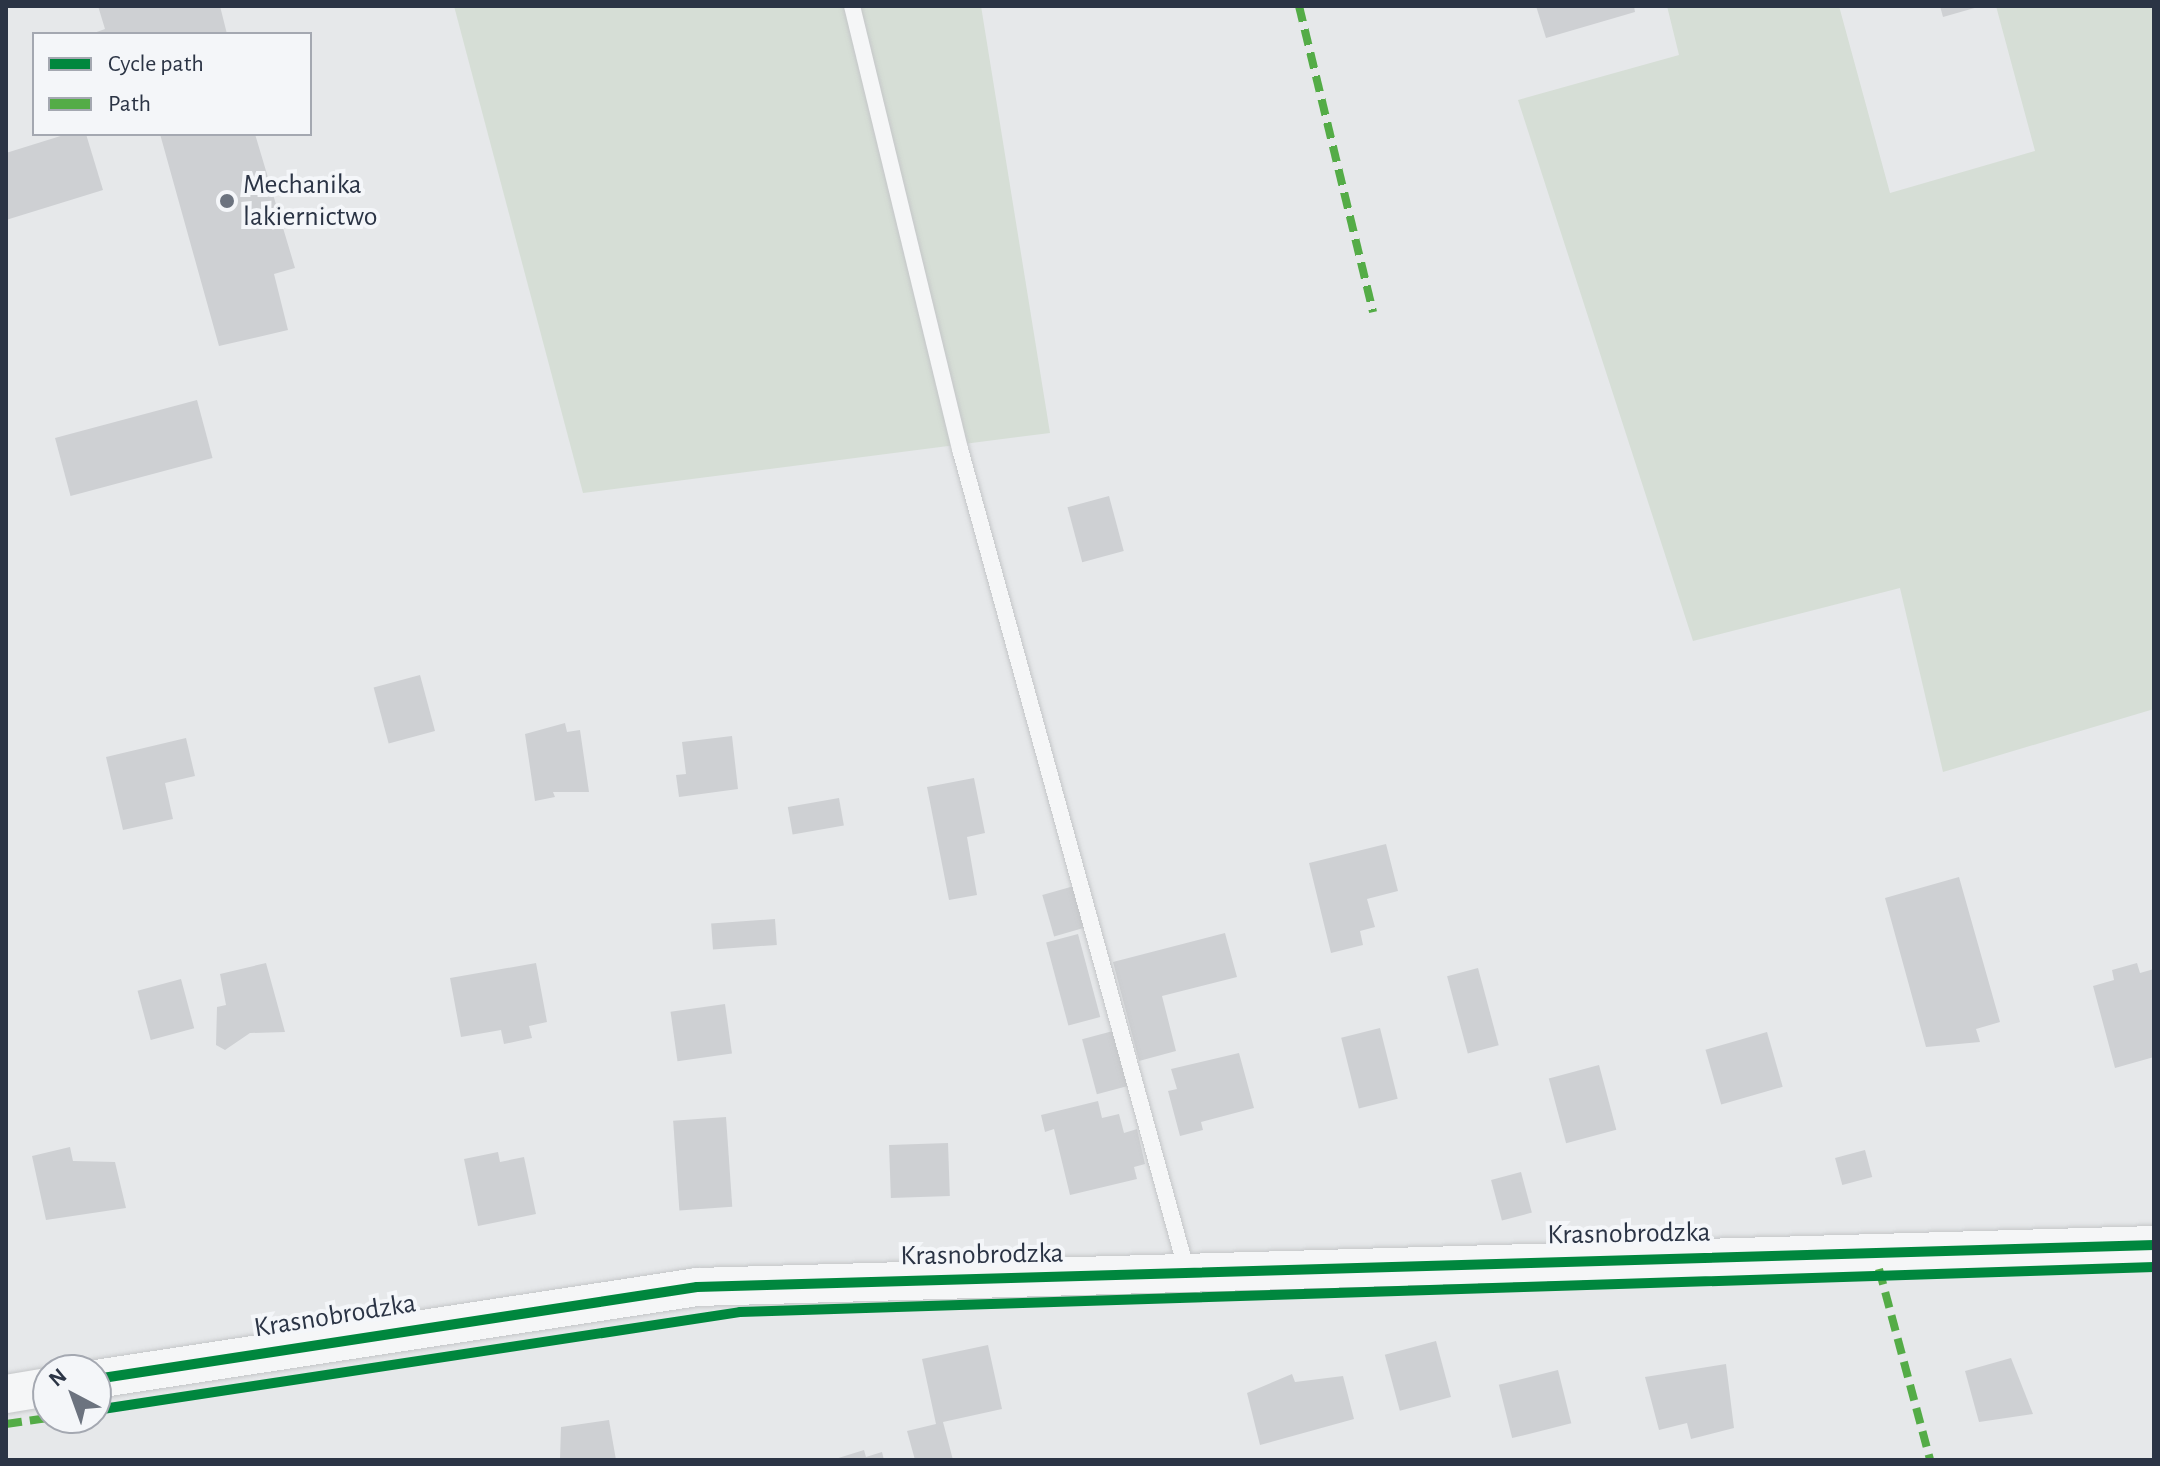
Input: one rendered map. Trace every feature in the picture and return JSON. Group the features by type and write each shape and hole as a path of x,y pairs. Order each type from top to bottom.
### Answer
{"street":[{"name":"Krasnobrodzka","path":"112,1376 669,1289 2154,1245"},
{"path":"6,1394 32,1390"}],"lane":[{"path":"852,6 960,449 1187,1272"}],"shaded area":[{"path":"454,6 981,6 1050,433 583,493"},
{"path":"1667,6 1839,6 1890,193 2035,151 1996,6 2154,6 2154,709 1943,772 1900,588 1693,641 1518,100 1679,55"}],"building":[{"path":"98,6 220,6 226,32 97,32 105,29"},
{"path":"1536,6 1634,6 1635,12 1546,38"},
{"path":"1940,6 1978,6 1978,7 1943,17"},
{"path":"61,136 87,136 103,190 6,220 6,153"},
{"name":"Mechanika lakiernictwo","path":"161,136 256,136 295,268 274,274 288,330 219,346"},
{"path":"197,400 213,458 71,496 55,438"},
{"path":"1109,496 1124,551 1082,562 1067,507"},
{"path":"420,675 435,731 389,743 374,687"},
{"path":"565,723 567,732 580,730 589,792 553,792 555,797 535,801 525,734"},
{"path":"732,736 738,789 679,797 676,775 686,774 682,742"},
{"path":"186,738 195,776 165,783 173,819 123,830 106,757"},
{"path":"974,778 985,833 967,837 977,895 949,900 927,787"},
{"path":"839,798 844,826 793,835 788,807"},
{"path":"1386,844 1398,891 1367,899 1375,927 1360,931 1363,945 1331,953 1309,863"},
{"path":"1959,877 2000,1022 1976,1029 1980,1042 1926,1047 1885,898"},
{"path":"1074,886 1086,927 1054,936 1042,895"},
{"path":"775,919 777,945 713,949 711,923"},
{"path":"1225,933 1237,977 1162,996 1176,1051 1139,1061 1113,962"},
{"path":"1078,934 1100,1017 1068,1026 1046,943"},
{"path":"266,963 285,1032 250,1033 225,1050 216,1045 217,1007 226,1005 220,974"},
{"path":"536,963 547,1022 529,1026 532,1038 504,1044 501,1030 461,1037 450,978"},
{"path":"2137,963 2140,973 2154,969 2154,1057 2115,1068 2093,986 2114,980 2112,970"},
{"path":"1478,968 1499,1045 1468,1054 1447,976"},
{"path":"181,979 194,1028 151,1040 138,991"},
{"path":"725,1004 732,1054 677,1061 671,1012"},
{"path":"1380,1028 1398,1099 1359,1109 1341,1038"},
{"path":"1113,1031 1128,1086 1097,1094 1082,1039"},
{"path":"1767,1032 1783,1087 1721,1104 1705,1050"},
{"path":"1239,1053 1254,1108 1201,1122 1203,1130 1180,1136 1168,1091 1177,1089 1171,1069"},
{"path":"1599,1065 1616,1130 1566,1143 1549,1078"},
{"path":"1098,1101 1102,1118 1119,1114 1124,1133 1137,1129 1145,1164 1134,1167 1137,1179 1070,1195 1054,1129 1045,1132 1041,1115"},
{"path":"726,1117 732,1207 679,1210 673,1121"},
{"path":"948,1143 950,1196 891,1198 889,1145"},
{"path":"70,1147 73,1161 115,1162 126,1208 46,1220 32,1156"},
{"path":"1865,1150 1872,1177 1842,1185 1835,1158"},
{"path":"498,1152 500,1162 524,1157 536,1214 478,1226 464,1159"},
{"path":"1521,1172 1532,1213 1502,1221 1491,1180"},
{"path":"1436,1341 1451,1397 1400,1411 1385,1355"},
{"path":"988,1345 1002,1409 943,1422 953,1460 915,1460 907,1431 936,1424 922,1359"},
{"path":"2011,1358 2033,1414 1979,1422 1965,1371"},
{"path":"1726,1364 1734,1428 1691,1439 1687,1423 1659,1430 1645,1377"},
{"path":"1558,1370 1571,1423 1512,1438 1499,1385"},
{"path":"1292,1374 1295,1382 1343,1376 1354,1419 1260,1445 1247,1393"},
{"path":"609,1420 616,1460 560,1460 561,1427"},
{"path":"864,1450 866,1457 882,1452 884,1460 832,1460"}],"marked path":[{"path":"1299,6 1373,312"},
{"path":"1879,1269 1930,1460"},
{"path":"6,1424 32,1420"}],"cycle path":[{"path":"112,1377 697,1287 2154,1245"},
{"path":"112,1408 740,1312 2154,1267"}],"place":[{"name":"Mechanika lakiernictwo","path":"227,201"}]}
